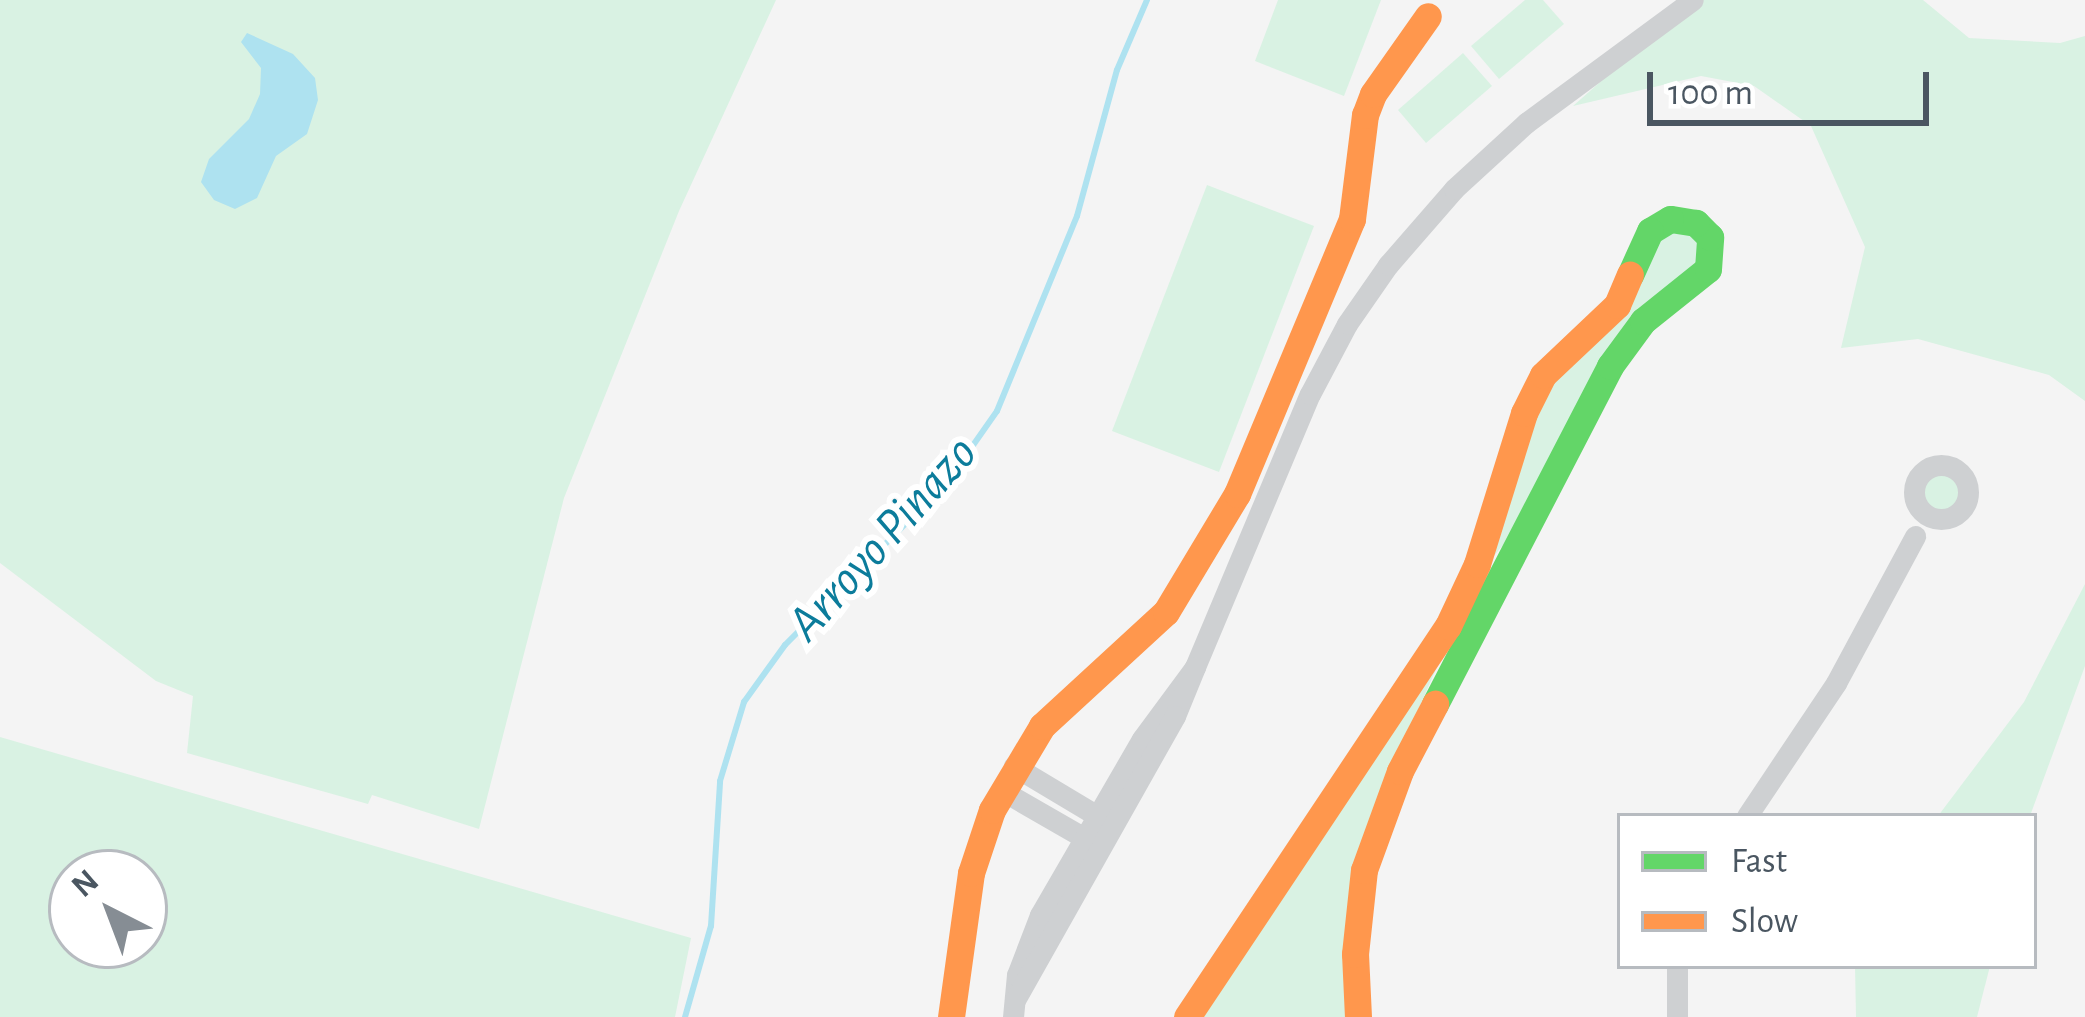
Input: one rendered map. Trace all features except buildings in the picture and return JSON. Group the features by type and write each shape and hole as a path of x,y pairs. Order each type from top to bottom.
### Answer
{"street":[{"path":"1014,1009 1024,952 1103,819 1175,716 1310,394 1347,324 1388,265 1454,189 1526,123 1693,0"},
{"path":"951,1017 971,873 1008,778 1042,726 1154,627 1237,494 1269,428 1352,219 1364,115 1373,94 1428,16"},
{"path":"1186,1017 1460,632 1629,337 1708,268 1710,236 1696,223 1670,218 1650,232 1617,305 1543,375 1524,413 1460,632 1377,825 1358,911 1358,1017"},
{"path":"1749,813 1836,683 1916,536 1918,478 1933,466 1951,467 1965,479 1968,497 1959,513 1916,536"},
{"path":"1917,505 1927,516 1942,519"},
{"path":"1008,778 1103,819"},
{"path":"1008,778 1090,841"},
{"path":"1677,969 1678,1017"}],"green space":[{"path":"0,0 776,0 679,211 564,498 479,829 372,795 368,804 187,753 193,696 156,681 0,563"},
{"path":"1278,0 1381,0 1344,96 1255,61"},
{"path":"1525,0 1543,0 1564,24 1499,79 1471,46"},
{"path":"1693,0 1923,0 1969,38 2060,43 2085,36 2085,401 2049,375 1918,339 1841,348 1865,247 1811,126 1754,86 1701,76 1573,106"},
{"path":"1463,53 1492,86 1426,143 1398,110"},
{"path":"1207,185 1314,226 1219,472 1112,431"},
{"path":"1689,227 1705,258 1634,316 1522,522 1479,574 1544,388 1654,240"},
{"path":"1941,472 1955,478 1961,492 1955,506 1941,512 1927,506 1921,492 1927,478"},
{"path":"2085,584 2085,666 2031,813 1940,813 2024,702"},
{"path":"1449,640 1380,796 1351,1017 1198,1017"},
{"path":"0,737 691,938 675,1017 0,1017"},
{"path":"1855,969 1989,969 1977,1017 1856,1017"}],"water":[{"path":"247,33 293,54 315,78 318,100 307,134 276,156 257,198 235,209 214,200 201,182 209,159 249,119 260,94 261,68 241,42"}],"waterway":[{"name":"Arroyo Pinazo","path":"685,1017 711,926 720,781 744,702 785,645 948,481 997,411 1077,216 1117,70 1147,0"}],"traffic: fast":[{"path":"1435,704 1610,366 1643,321 1708,269 1710,237 1696,223 1670,219 1650,231 1630,275"}],"traffic: slow":[{"path":"951,1017 971,873 992,810 1042,726 1166,612 1237,494 1352,219 1365,115 1373,94 1428,16"},
{"path":"1187,1017 1448,626 1477,564 1524,413 1543,375 1617,305 1630,275"},
{"path":"1358,1017 1355,954 1364,870 1400,771 1435,704"}]}
